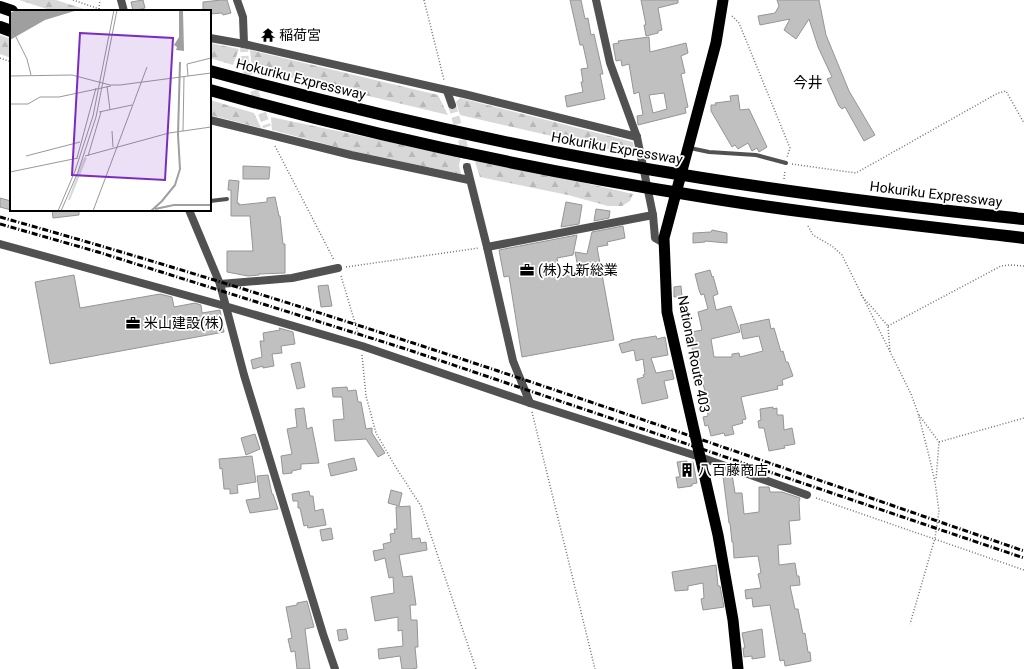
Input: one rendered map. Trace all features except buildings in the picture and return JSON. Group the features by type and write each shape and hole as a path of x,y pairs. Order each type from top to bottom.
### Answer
{"highway":[{"name":"National Route 403","path":"723,4 716,43 664,238 664,243 667,312 718,535 733,620 738,669"},
{"path":"0,7 10,10"},
{"path":"0,27 10,31"},
{"name":"Hokuriku Expressway","path":"211,71 338,105 436,127 628,166 885,204 1024,219"},
{"path":"211,90 337,124 433,145 624,183 698,196 802,211 1024,238"}],"street":[{"path":"121,0 124,10"},
{"path":"237,0 243,17 244,44"},
{"path":"596,0 610,63 636,137 653,215 654,238 664,243"},
{"path":"211,38 244,44 447,91 636,137"},
{"path":"447,91 452,105"},
{"path":"211,120 469,180"},
{"path":"267,127 270,135"},
{"path":"467,167 513,360 530,402"},
{"path":"190,211 220,284 244,375 335,669"},
{"path":"487,246 653,215"},
{"path":"0,244 225,306 362,346 700,457 807,495"},
{"path":"220,284 292,278 338,268"}],"lane":[{"path":"689,148 709,152 756,156 786,163"},
{"path":"211,201 227,199"}],"path":[{"path":"73,0 102,10"},
{"path":"99,9 100,0"},
{"path":"424,0 447,91"},
{"path":"723,4 739,23 790,148 786,163 785,181"},
{"path":"0,58 10,62"},
{"path":"786,163 856,173 998,93 1006,91 1024,123"},
{"path":"270,135 338,268 362,346 366,396 376,433 421,506 476,669"},
{"path":"808,226 813,235 832,246 842,256 911,394 918,413 935,482 939,511 935,538 910,624"},
{"path":"338,268 487,246"},
{"path":"888,326 1001,266 1024,266"},
{"path":"859,292 888,326 890,353"},
{"path":"530,402 595,669"},
{"path":"918,413 939,442 935,482"},
{"path":"939,442 1024,418"},
{"path":"807,495 1024,570"}],"green space":[{"path":"19,0 56,0 87,10 50,10"},
{"path":"0,35 10,39 10,58 0,54"},
{"path":"211,43 239,49 233,65 211,58"},
{"path":"250,50 438,95 448,115 252,68"},
{"path":"460,98 633,142 635,155 460,115 456,102"},
{"path":"211,100 254,113 261,128 211,115"},
{"path":"271,117 461,157 459,165 461,174 352,151 272,130"},
{"path":"474,159 481,159 633,194 630,201 622,206 608,206 568,195 480,177"}],"tunnel":[{"path":"244,44 245,65 267,127"},
{"path":"452,105 467,157 467,167"}],"railway":[{"path":"0,217 129,254 387,334 642,419 1024,551"},
{"path":"0,224 98,252 409,350 1024,558"}],"place":[{"name":"稲荷宮","path":"268,35"},
{"name":"(株)丸新総業","path":"527,270"},
{"name":"米山建設(株)","path":"133,323"},
{"name":"八百藤商店","path":"687,470"}],"district":[{"name":"今井","path":"808,83"}]}
